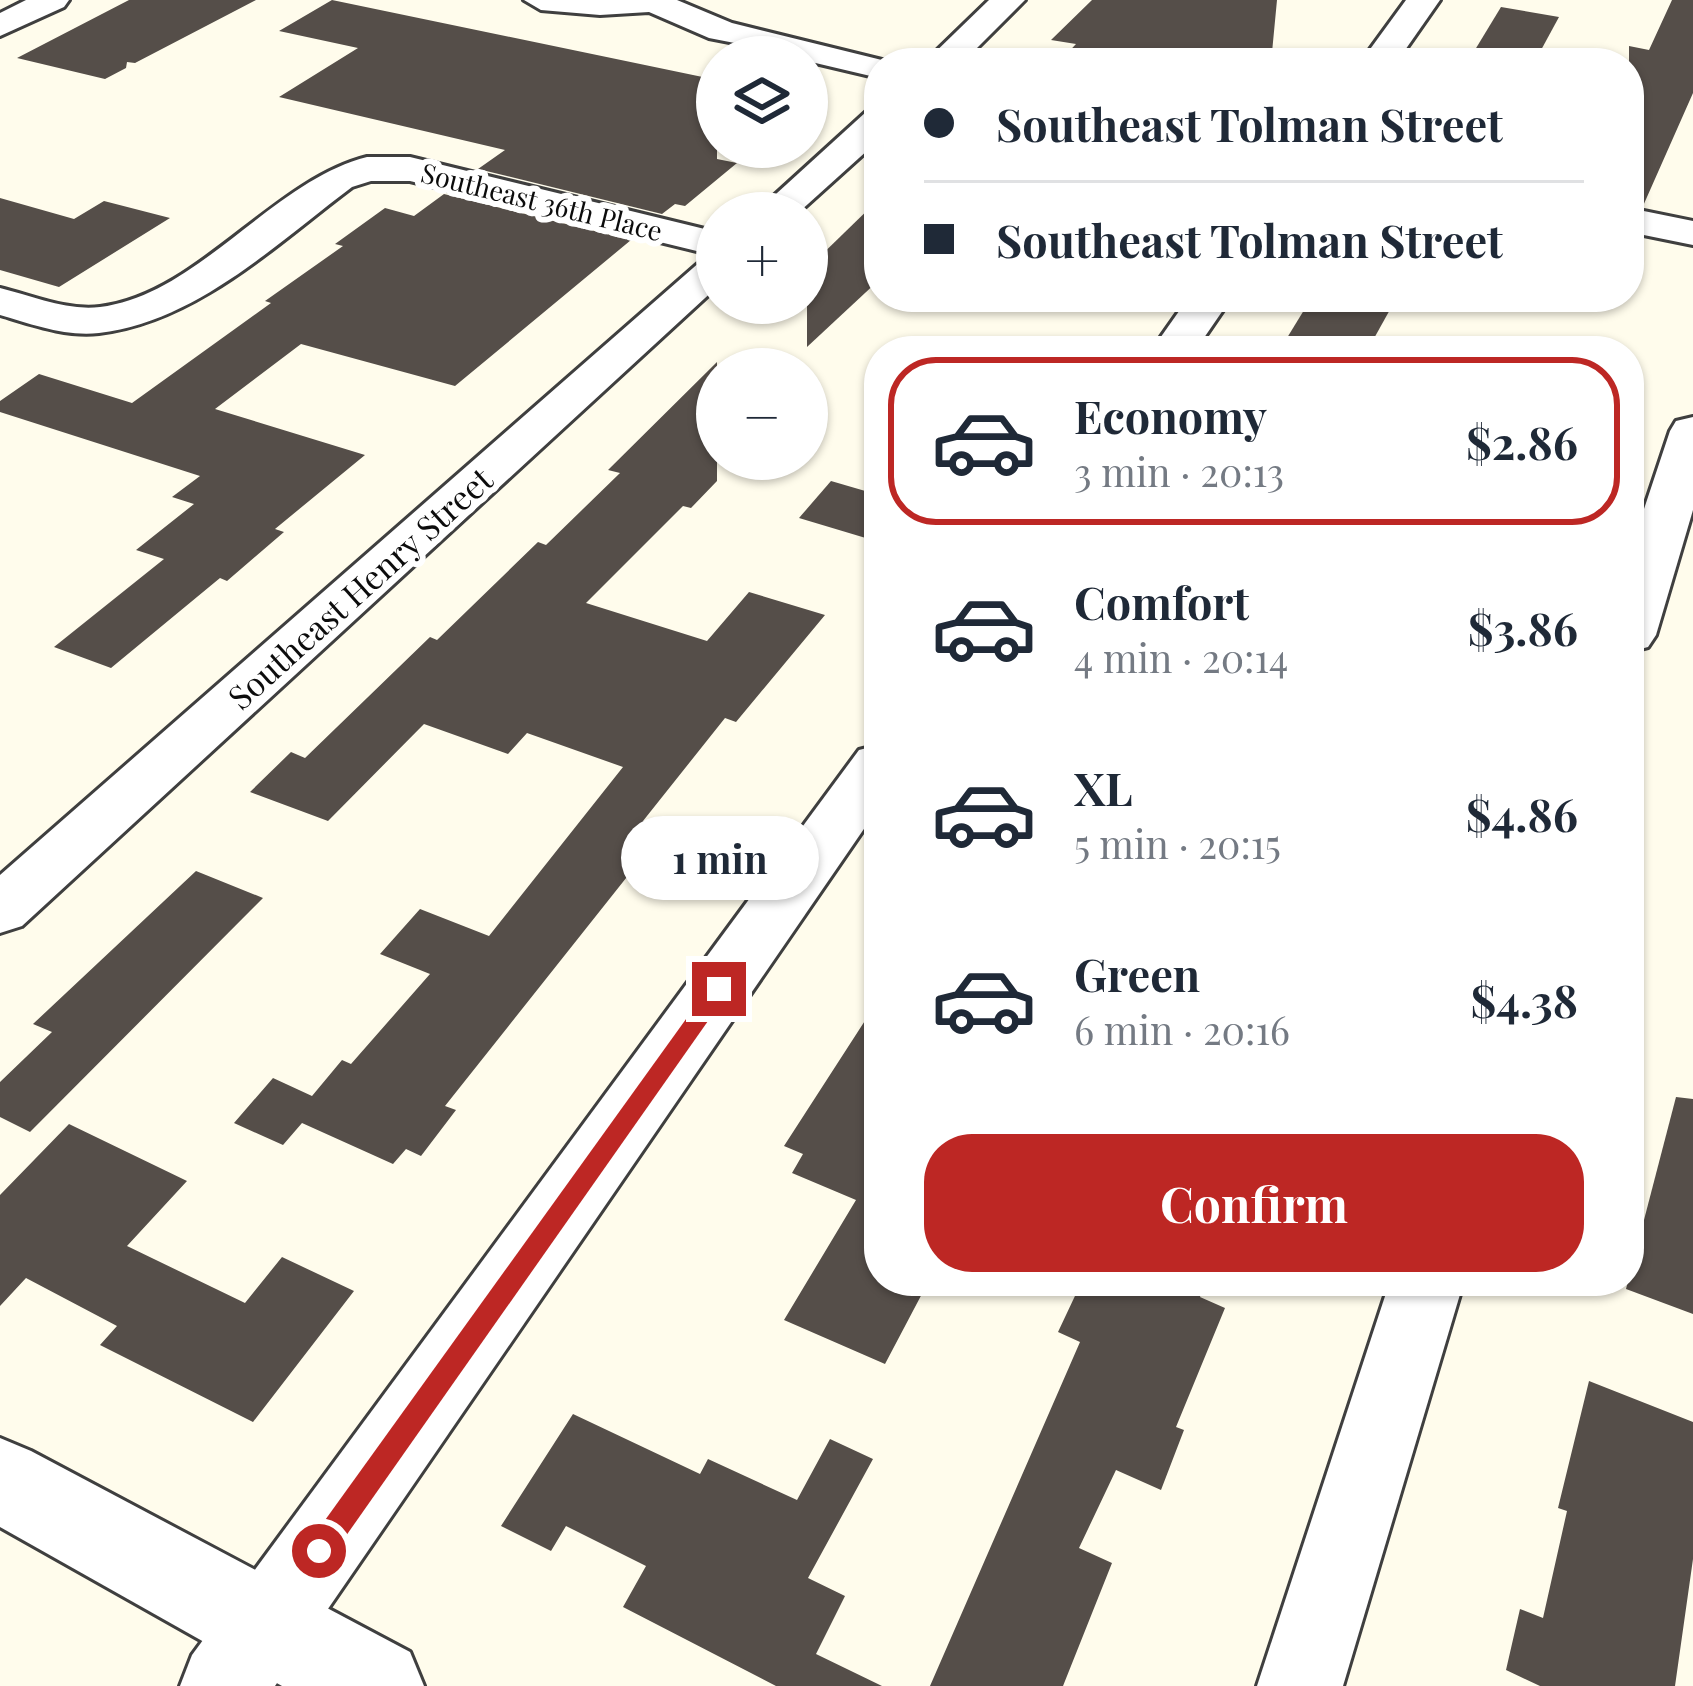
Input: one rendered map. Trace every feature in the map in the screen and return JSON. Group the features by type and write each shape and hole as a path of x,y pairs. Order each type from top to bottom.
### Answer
{"street":[{"path":"0,26 52,0"},
{"path":"541,0 600,5 653,1 721,32 864,64"},
{"path":"958,48 1008,0"},
{"path":"1389,48 1423,0"},
{"path":"798,192 864,133"},
{"name":"Southeast 36th Place","path":"0,301 60,319 101,320 156,306 338,179 367,169 410,169 696,239"},
{"path":"1644,223 1693,233"},
{"name":"Southeast Henry Street","path":"0,910 696,284"},
{"path":"1644,587 1693,431"},
{"path":"244,1656 864,785"},
{"path":"1300,1686 1422,1296"},
{"path":"0,1480 244,1656 376,1686"}],"building":[{"path":"129,0 256,0 135,63 127,62 126,68 105,79 17,58"},
{"path":"332,0 696,76 696,168 731,168 696,192 685,206 675,204 662,214 478,169 505,150 279,97 358,48 279,31"},
{"path":"1092,0 1277,0 1272,48 1072,48 1076,44 1051,40"},
{"path":"1672,0 1693,0 1693,93 1644,204 1644,49 1649,50"},
{"path":"1501,7 1559,17 1542,48 1476,48"},
{"path":"444,194 631,240 455,386 301,344 215,409 365,455 275,529 284,532 227,581 220,578 111,668 54,647 164,559 136,550 194,504 172,497 200,476 0,412 0,401 39,374 132,403 271,303 265,301 343,246 335,244 385,208 414,216"},
{"path":"0,198 74,219 104,201 170,218 59,287 0,270"},
{"path":"864,214 864,294 807,347 807,324 828,324 828,249"},
{"path":"1303,312 1389,312 1375,336 1288,336"},
{"path":"696,383 696,480 717,481 691,508 683,506 586,603 707,641 749,592 825,615 736,722 725,718 643,821 665,829 445,1106 456,1110 421,1156 406,1149 393,1164 302,1123 283,1145 234,1123 273,1078 312,1096 342,1060 351,1064 430,974 380,954 420,909 489,936 623,767 527,733 508,754 424,724 328,821 250,792 291,752 305,758 430,637 437,640 538,542 546,545 620,473 608,470"},
{"path":"831,481 864,491 864,538 799,518"},
{"path":"196,871 263,898 30,1132 0,1117 0,1082 52,1032 33,1024"},
{"path":"864,1022 864,1296 921,1296 885,1364 784,1320 856,1200 792,1173 803,1154 784,1146"},
{"path":"1676,1097 1693,1099 1693,1314 1644,1296 1644,1220"},
{"path":"69,1124 187,1181 127,1246 245,1303 282,1257 354,1291 253,1422 100,1345 117,1326 26,1278 0,1306 0,1195"},
{"path":"1075,1296 1200,1296 1225,1308 1176,1427 1184,1430 1161,1490 1116,1470 1079,1548 1112,1563 1063,1686 930,1686 1080,1342 1058,1332"},
{"path":"1589,1381 1693,1422 1693,1559 1675,1686 1540,1686 1506,1670 1520,1609 1543,1618 1567,1511 1558,1508"},
{"path":"573,1414 700,1474 708,1459 797,1500 830,1439 873,1459 808,1578 845,1596 816,1654 882,1686 776,1686 623,1607 646,1566 566,1526 551,1551 501,1526"}],"route":[{"path":"319,1551 719,989"}]}
